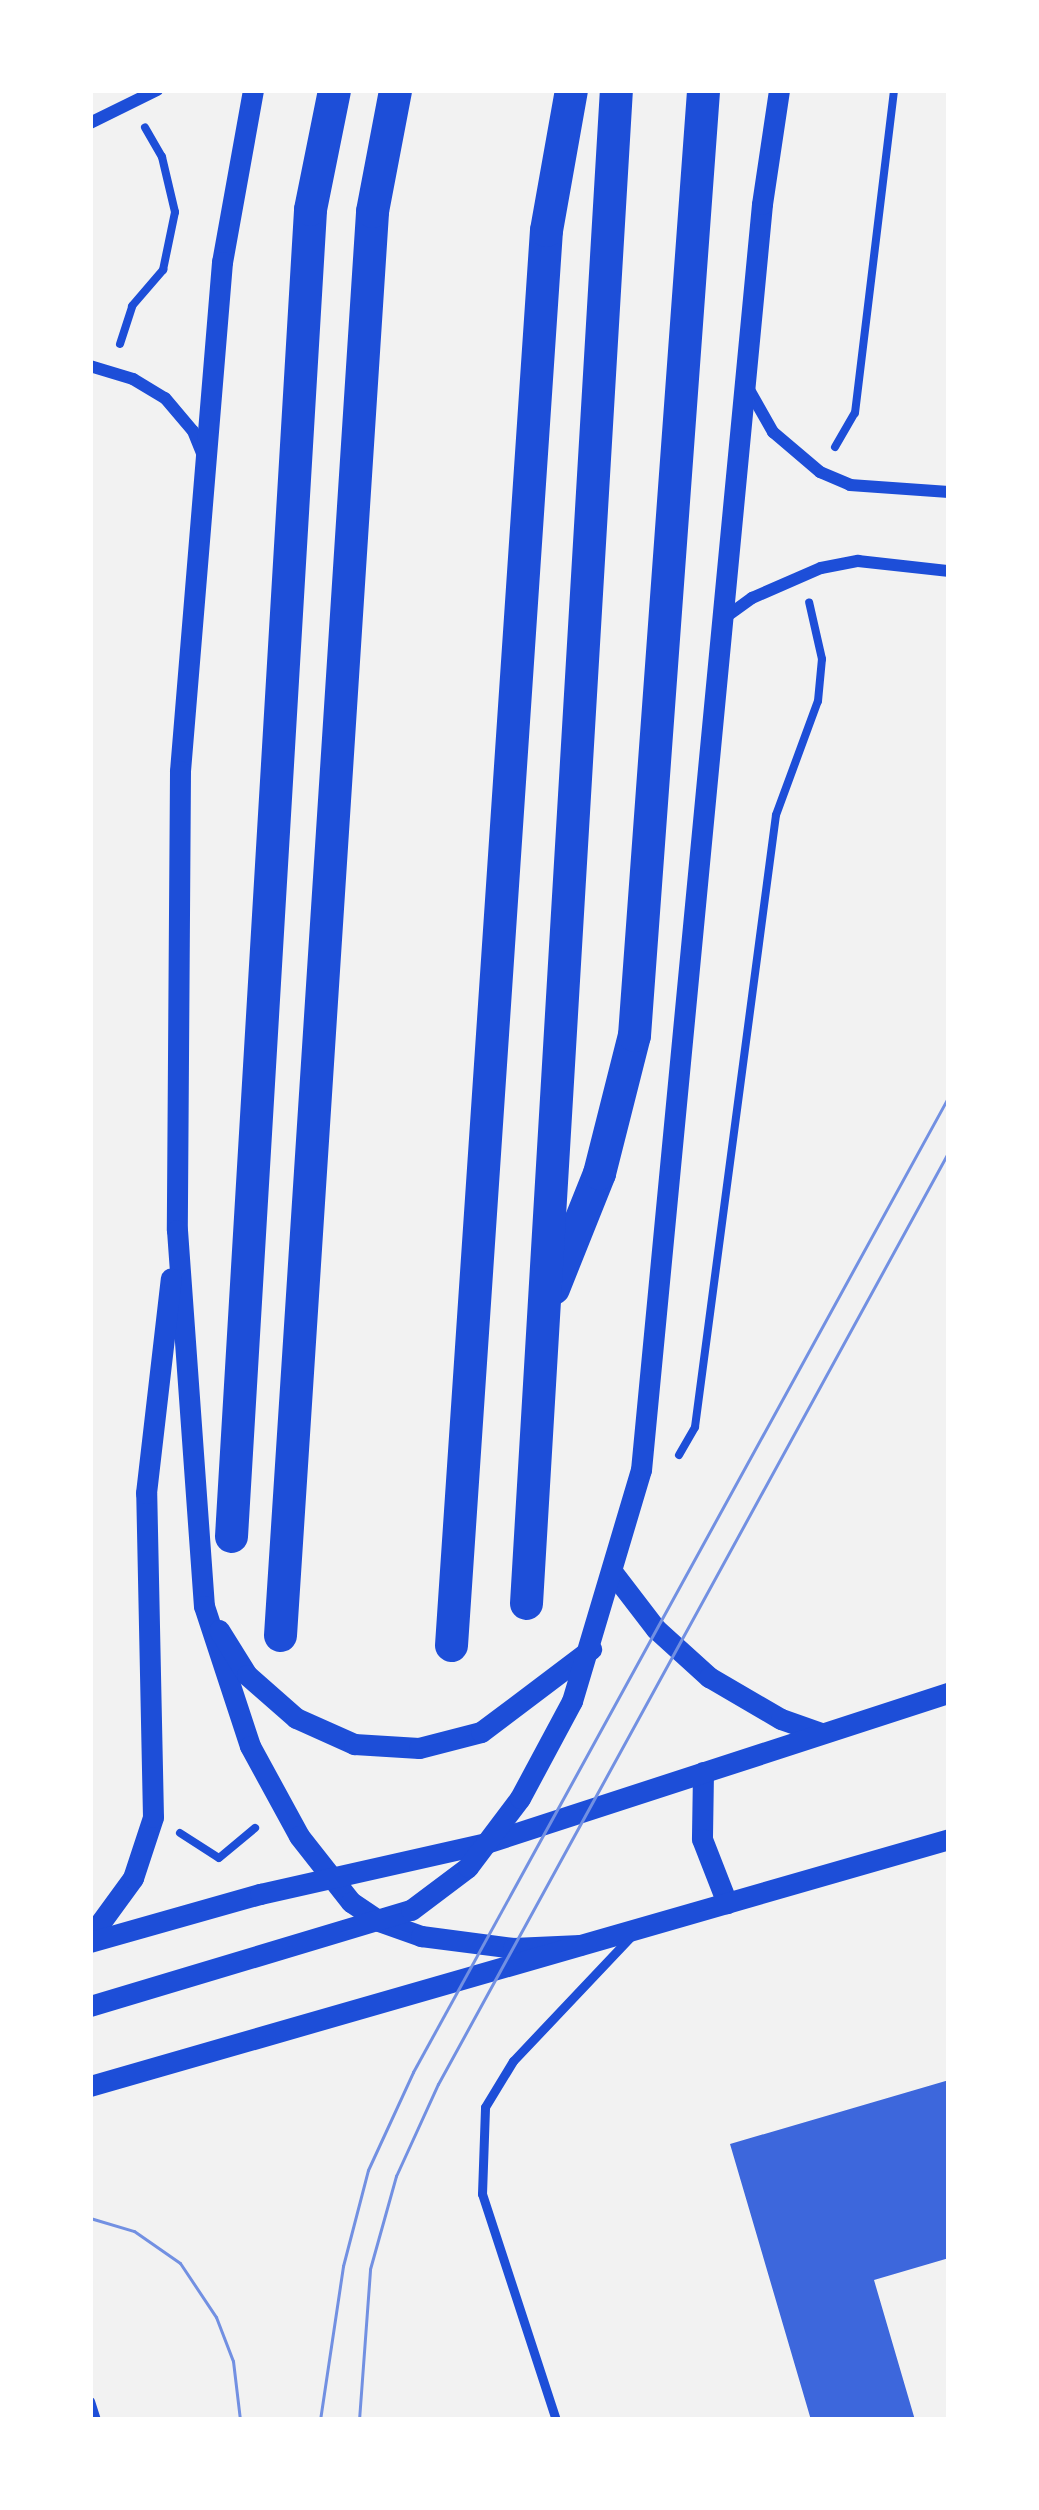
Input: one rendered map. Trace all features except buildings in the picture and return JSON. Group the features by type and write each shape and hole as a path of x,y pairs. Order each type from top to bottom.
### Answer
{"highway":[{"path":"231,1535 310,209 334,90"},
{"path":"280,1635 372,211 395,90"},
{"path":"451,1645 546,230 571,90"},
{"path":"526,1604 616,90"},
{"path":"545,1306 599,1173 634,1035 704,90"}],"street":[{"path":"90,123 157,90"},
{"path":"253,90 222,262 180,771 177,1230 204,1606 250,1746 328,1879 379,1921 468,1944 580,1945"},
{"path":"90,2006 379,1921 411,1910 443,1890 486,1843 549,1751 591,1648 641,1470 745,382 779,90"},
{"path":"90,366 165,398 193,431 206,463"},
{"path":"745,382 773,432 820,472 850,485 949,492"},
{"path":"722,620 752,598 802,574 858,561 949,571"},
{"path":"90,1939 133,1878 153,1816 146,1492 177,1230"},
{"path":"613,1573 656,1629 709,1677 781,1719 820,1733"},
{"path":"204,1606 248,1675 296,1718 354,1744 419,1748 481,1732 591,1648"},
{"path":"90,1939 486,1843 949,1693"},
{"path":"703,1772 702,1839 727,1903"},
{"path":"90,2086 949,1839"}],"lane":[{"path":"556,2420 482,2194 485,2107 513,2061 639,1928"},
{"path":"90,2401 96,2420"}],"path":[{"path":"820,472 855,413 894,90"},
{"path":"110,373 132,306 163,270 175,212 162,157 132,106"},
{"path":"641,1470 673,1465 695,1427 776,815 818,700 822,659 802,574"}],"tram line":[{"path":"320,2420 343,2266 368,2170 413,2072 949,1096"},
{"path":"359,2420 370,2269 396,2176 438,2084 949,1151"},
{"path":"90,2218 134,2231 180,2263 216,2317 233,2361 240,2420"}]}
